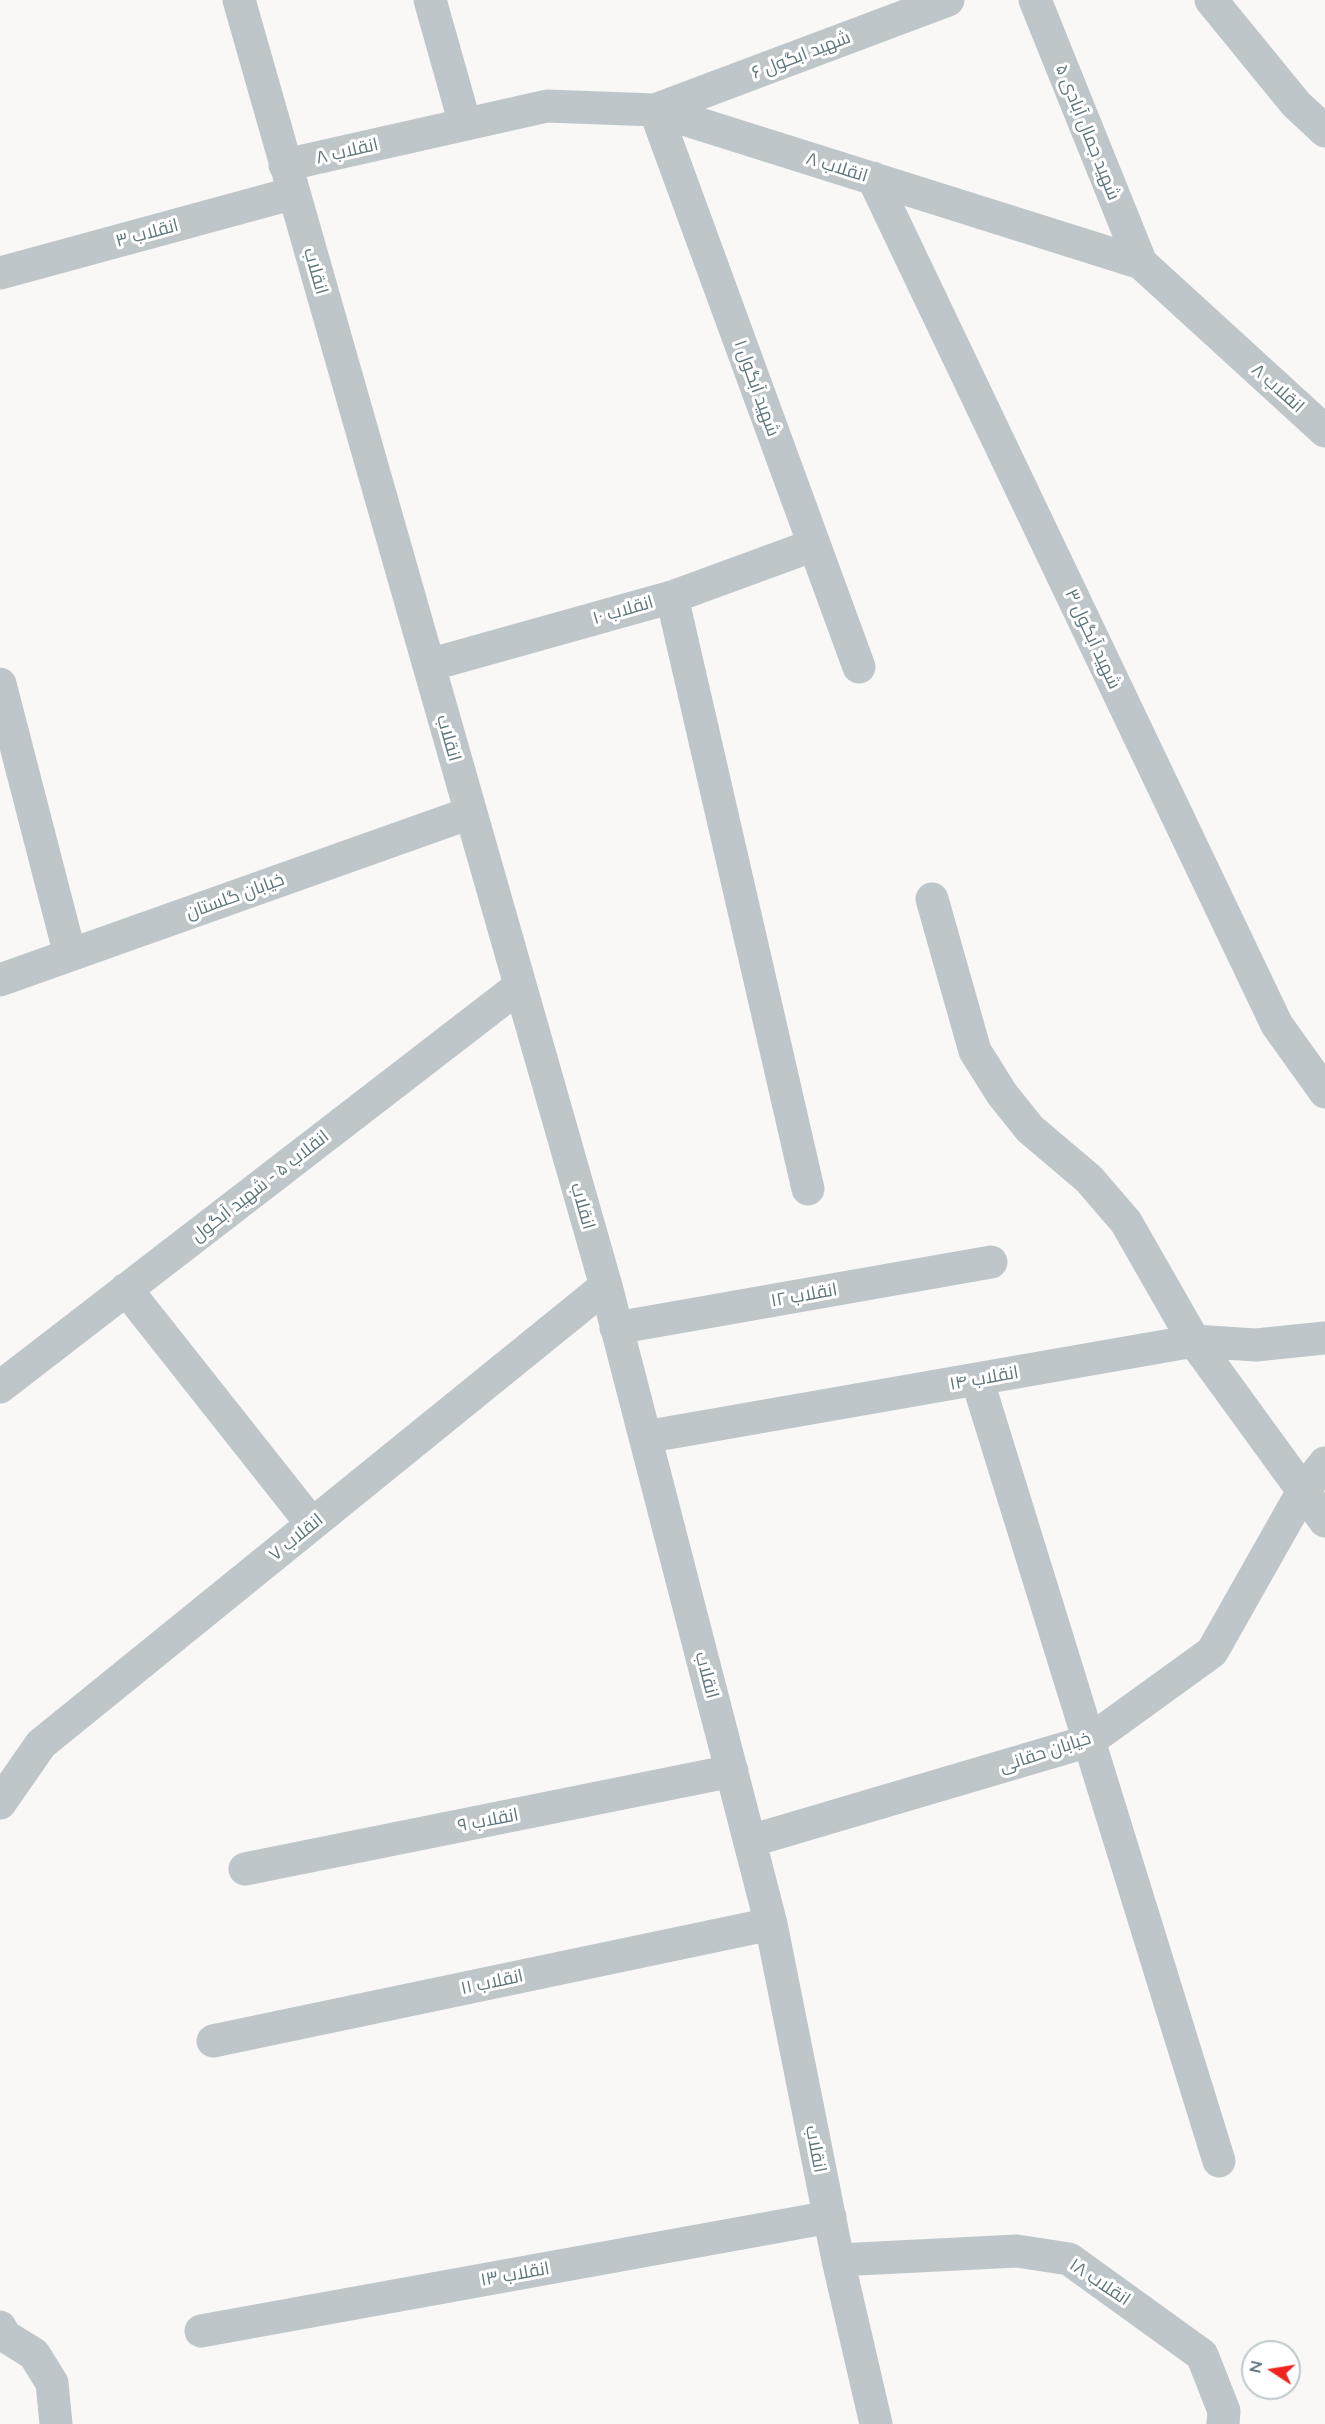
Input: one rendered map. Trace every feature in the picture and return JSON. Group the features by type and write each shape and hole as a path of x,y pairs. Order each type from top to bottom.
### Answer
{"street":[{"name":"انقلاب","path":"239,0 606,1286 771,1924 838,2260 876,2424"},
{"path":"430,0 465,124"},
{"name":"شهید ابگول ۶","path":"655,110 948,0"},
{"name":"شهید جمال آبادی ۵","path":"1035,0 1141,263"},
{"path":"1211,0 1296,104 1325,131"},
{"name":"انقلاب ۸","path":"289,179 465,124 547,106 655,110 1141,263 1325,431"},
{"name":"شهید آبگول ۱","path":"655,110 859,667"},
{"name":"شهید آبگول ۳","path":"873,178 1276,1025 1325,1092"},
{"name":"انقلاب ۳","path":"0,273 289,179"},
{"name":"انقلاب ۱۰","path":"429,665 672,597 814,545"},
{"path":"672,597 808,1189"},
{"path":"0,684 70,955"},
{"name":"خیابان گلستان","path":"0,980 470,813"},
{"path":"932,899 975,1051 1002,1094 1030,1129 1089,1179 1126,1221 1194,1341 1325,1521"},
{"name":"انقلاب ۵ - شهید آبگول","path":"0,1387 520,986"},
{"name":"انقلاب ۱۲","path":"616,1328 991,1262"},
{"name":"انقلاب ۷","path":"0,1803 41,1744 606,1286"},
{"path":"126,1289 312,1524"},
{"name":"انقلاب ۱۴","path":"645,1437 1194,1341 1256,1345 1325,1338"},
{"path":"977,1379 1219,2161"},
{"name":"خیابان حقانی","path":"750,1840 1089,1741 1212,1652 1304,1491 1325,1463"},
{"name":"انقلاب ۹","path":"244,1869 732,1771"},
{"name":"انقلاب ۱۱","path":"213,2041 771,1924"},
{"name":"انقلاب ۱۳","path":"201,2331 830,2217"},
{"name":"انقلاب ۱۸","path":"838,2260 1017,2251 1069,2259 1202,2355 1224,2411 1223,2424"},
{"path":"2,2333 33,2354 52,2383 56,2424"}]}
